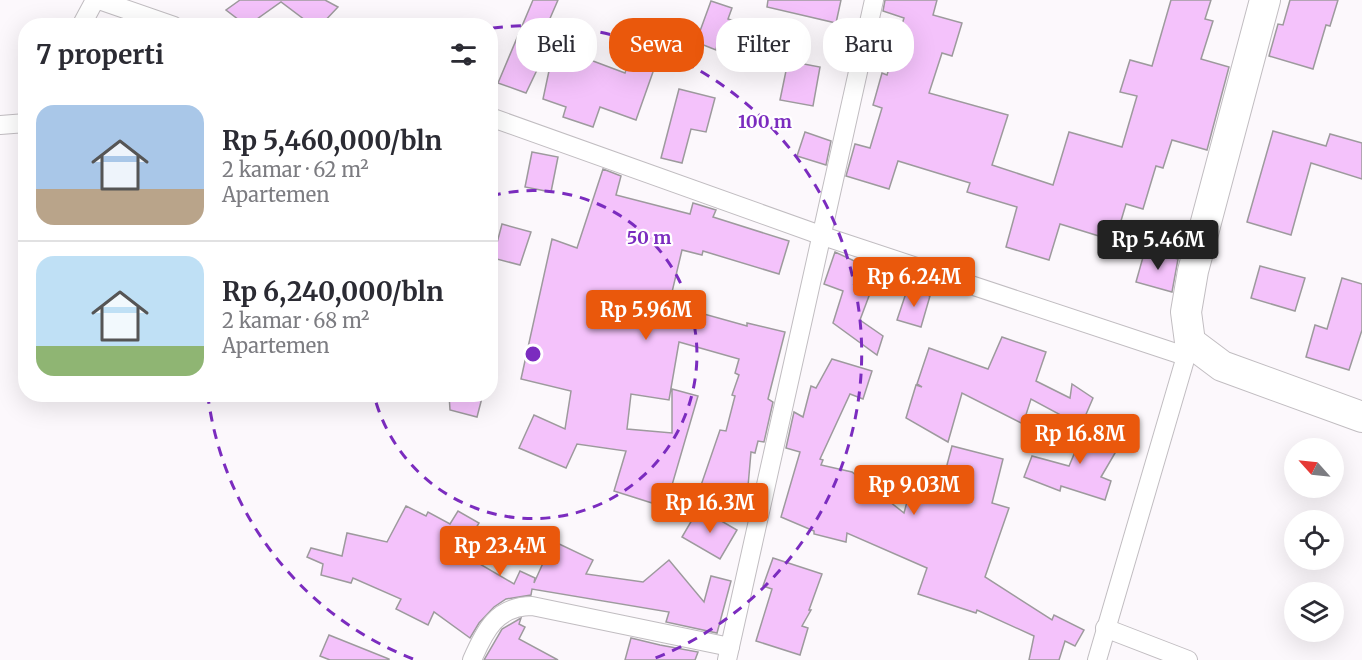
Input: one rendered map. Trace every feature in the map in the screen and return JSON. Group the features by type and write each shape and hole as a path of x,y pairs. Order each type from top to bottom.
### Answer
{"main road":[{"path":"1265,0 1195,260 1187,296 1188,341 1222,366 1362,417"}],"street":[{"path":"86,18 97,0 150,18"},
{"path":"472,660 490,626 504,611 516,606 532,606 729,654 874,0"},
{"path":"498,120 823,236 1188,341 1097,660"},
{"path":"0,125 18,125"},
{"path":"1105,628 1188,660"}],"building":[{"path":"240,0 325,0 338,7 328,18 302,18 281,2 258,18 236,18 226,10"},
{"path":"533,0 558,0 550,18 525,18"},
{"path":"768,0 841,0 837,18 823,18 823,20 767,7"},
{"path":"885,0 937,0 933,15 962,23 952,56 942,53 929,93 1008,115 992,165 1053,185 1069,132 1122,147 1137,96 1120,92 1130,60 1152,66 1171,0 1211,0 1205,19 1213,21 1201,59 1229,67 1207,150 1172,140 1163,168 1156,166 1143,209 1126,204 1115,241 1060,224 1049,260 1006,247 1017,207 967,192 970,183 898,161 889,189 846,176 855,144 870,148 882,108 873,105 882,73 887,75 888,72 914,72 914,18 904,18 883,11"},
{"path":"1290,0 1338,0 1330,26 1326,25 1313,69 1269,56 1278,24 1283,25"},
{"path":"711,1 732,8 728,18 716,18 716,50 704,45 704,20"},
{"path":"516,40 516,72 536,72 526,93 498,83"},
{"path":"597,62 609,67 609,72 653,72 636,120 600,107 593,127 563,117 566,107 543,99 549,72 597,72"},
{"path":"811,65 820,67 813,106 780,100 786,72 811,72"},
{"path":"679,89 715,98 706,132 691,129 682,163 661,158"},
{"path":"1273,131 1326,146 1330,134 1362,143 1362,179 1311,163 1291,235 1247,222"},
{"path":"805,132 831,141 826,165 797,156"},
{"path":"532,152 558,157 551,192 525,187"},
{"path":"603,169 621,176 616,195 690,214 693,203 716,210 713,217 789,241 779,274 703,251 702,255 682,250 672,292 688,294 686,309 747,326 747,323 785,332 768,399 773,402 764,442 758,441 755,453 751,452 747,498 698,494 720,430 726,431 735,396 732,395 739,375 735,373 739,359 679,342 669,400 631,394 627,429 672,433 672,389 698,396 670,492 656,491 652,503 614,491 626,451 577,444 566,468 519,448 534,415 565,429 571,391 521,379 552,239 577,248"},
{"path":"502,224 531,232 520,265 498,259 498,239"},
{"path":"1145,250 1178,259 1172,292 1136,282"},
{"path":"835,252 878,272 860,320 883,336 877,355 833,323 843,291 824,284"},
{"path":"1260,266 1305,278 1295,311 1251,298"},
{"path":"1342,278 1362,284 1362,330 1349,370 1306,357 1315,325 1327,329"},
{"path":"908,287 930,296 921,327 897,320"},
{"path":"1002,337 1046,352 1036,381 1070,398 1072,384 1093,398 1081,426 1031,399 1023,424 962,393 948,442 906,418 916,385 922,387 917,384 929,348 988,369"},
{"path":"832,359 872,371 863,399 850,394 820,459 823,460 821,465 852,472 904,513 915,472 943,480 952,446 1003,459 992,503 1009,508 985,577 1052,620 1054,615 1084,630 1075,646 1065,641 1059,660 1029,660 1034,636 977,610 976,613 918,594 927,568 847,533 846,542 814,534 814,531 781,517 800,452 786,448 794,412 803,417 811,386 816,388"},
{"path":"450,402 481,402 477,417 450,410"},
{"path":"1086,426 1125,436 1101,477 1111,481 1105,500 1061,486 1060,491 1024,477 1032,456 1069,466"},
{"path":"406,506 426,516 428,512 450,524 458,511 479,523 461,553 514,584 520,571 535,578 534,583 553,541 593,560 586,574 643,582 669,560 704,602 711,576 731,581 717,633 666,622 669,612 532,589 531,595 506,599 494,607 479,623 470,638 434,612 428,625 396,609 401,599 353,578 351,583 321,575 323,564 307,557 311,548 342,556 347,533 387,542"},
{"path":"699,508 737,530 720,559 682,537"},
{"path":"773,558 822,574 809,610 811,610 802,626 808,628 800,655 756,641 772,589 763,586"},
{"path":"521,618 519,624 525,627 519,639 558,660 484,660 502,629"},
{"path":"329,635 389,660 330,660 320,656"},
{"path":"631,638 698,652 695,660 625,660"}]}
